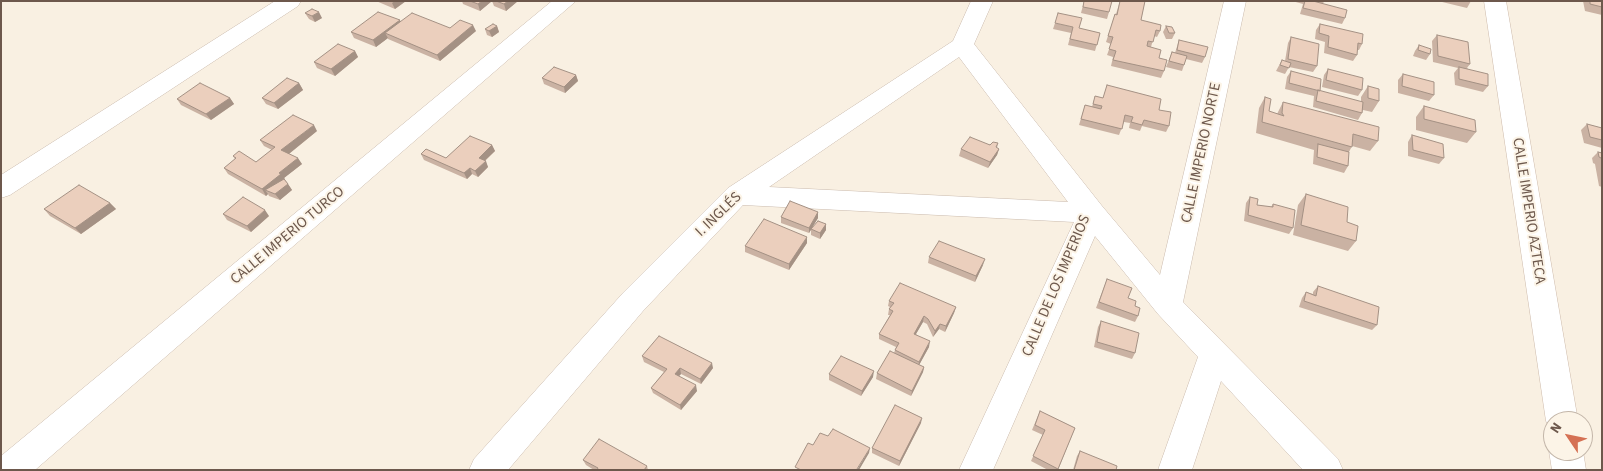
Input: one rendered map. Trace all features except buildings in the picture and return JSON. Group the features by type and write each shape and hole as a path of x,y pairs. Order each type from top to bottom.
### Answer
{"street":[{"path":"1,188 290,1"},
{"name":"CALLE IMPERIO TURCO","path":"10,470 565,1"},
{"path":"962,45 982,1"},
{"name":"CALLE IMPERIO NORTE","path":"1168,305 1235,1"},
{"name":"CALLE IMPERIO AZTECA","path":"1495,1 1560,411"},
{"name":"I. INGLÉS","path":"486,470 633,302 737,195 962,45"},
{"name":"CALLE DE LOS IMPERIOS","path":"962,45 1092,213 976,470"},
{"path":"737,195 1092,213 1168,305 1326,470"},
{"path":"1175,470 1214,353"}]}
